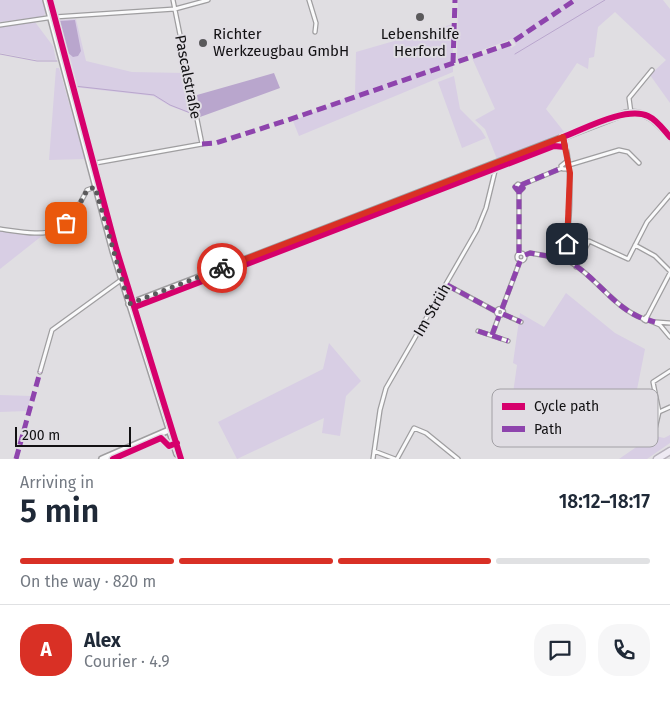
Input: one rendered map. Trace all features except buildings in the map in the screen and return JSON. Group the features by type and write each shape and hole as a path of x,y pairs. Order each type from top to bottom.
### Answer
{"highway":[{"path":"657,459 670,451"}],"main road":[{"path":"46,0 121,280 178,456"},
{"path":"129,304 563,137 631,113 651,118 670,137"},
{"path":"102,459 169,430"}],"street":[{"name":"Pascalstraße","path":"89,164 202,144 173,0"},
{"path":"0,25 51,18 175,9 208,0"},
{"path":"309,0 316,23 315,32"},
{"path":"631,113 629,98 652,70"},
{"path":"561,257 567,244 570,173 563,137"},
{"path":"520,261 517,257 520,253 519,192 515,187 568,165 619,150 628,152 639,163"},
{"name":"Im Strüh","path":"373,459 380,410 386,388 447,285 482,219 497,163"},
{"path":"562,168 561,164 568,165"},
{"path":"0,229 38,234 55,232 66,223 77,209 87,190 95,187"},
{"path":"576,267 589,241 628,259 647,222 670,195"},
{"path":"635,245 655,256 670,272 646,319"},
{"path":"520,253 561,257 576,267 626,311 656,322 670,323"},
{"path":"492,335 520,261 525,258 525,254"},
{"path":"40,372 52,330 121,280"},
{"path":"447,285 500,314 521,322"},
{"path":"656,322 670,337"},
{"path":"478,331 508,341"},
{"path":"653,389 652,382 670,370"},
{"path":"658,412 670,407"},
{"path":"374,451 396,459 414,428 426,433 458,459"}],"shaded area":[{"path":"0,0 44,0 46,12 43,17 0,22"},
{"path":"458,0 663,0 670,9 670,103 650,75 666,60 615,12 598,27 594,57 589,58 588,69 577,63 546,109 565,133 497,159 485,129 475,120 495,109 472,58 510,45 511,48 516,45 512,39 457,59"},
{"path":"76,19 86,61 132,72 185,73 193,100 194,115 170,106 153,96 73,87 57,20"},
{"path":"75,20 81,51 78,56 73,57 67,52 60,21"},
{"path":"35,22 53,46 56,60 37,60 0,53 0,27"},
{"path":"453,24 453,72 299,136 293,121 355,94 356,52"},
{"path":"56,68 59,68 85,159 49,160"},
{"path":"274,73 280,88 200,117 197,95"},
{"path":"454,76 460,109 481,130 486,138 462,148 438,82"},
{"path":"0,231 43,235 0,269"},
{"path":"566,293 615,333 645,349 637,389 514,389 517,365 513,363 520,313 544,327"},
{"path":"329,343 361,381 346,396 340,436 322,433 324,418 237,459 218,422 323,369"},
{"path":"0,395 31,396 27,411 0,412"},
{"path":"670,435 670,443 647,459 619,459 636,447 658,447 658,437 664,438"}],"waterway":[{"path":"515,54 605,0"},
{"path":"59,28 67,62"},
{"path":"0,54 37,61 57,61"},
{"path":"68,68 74,86 154,95 170,105 193,114"},
{"path":"503,164 557,143"},
{"path":"467,177 491,168"},
{"path":"316,235 463,179"},
{"path":"263,256 312,237"},
{"path":"244,262 259,257"},
{"path":"189,284 243,263"},
{"path":"146,300 184,286"}],"marked path":[{"path":"453,63 455,0"},
{"path":"202,144 216,143 288,120 509,44 575,0"},
{"path":"521,185 562,168"},
{"path":"561,256 567,244 570,173 568,169"},
{"path":"519,192 523,188 518,184 515,187 519,192 519,253"},
{"path":"525,255 530,253 559,258"},
{"path":"562,258 584,272 632,314 644,319"},
{"path":"502,309 520,261"},
{"path":"447,285 497,312"},
{"path":"503,314 521,322"},
{"path":"492,335 499,316"},
{"path":"648,320 655,322"},
{"path":"478,331 508,341"},
{"path":"16,459 40,372"}],"cycle path":[{"path":"50,0 116,248 181,459"},
{"path":"135,307 554,146 565,147 563,137 617,116 628,114 648,116 657,122 670,137"},
{"path":"113,459 161,438 169,446 177,443"}],"way so far":[{"path":"66,223 77,209 87,190 95,187 129,304 222,268"}],"place":[{"name":"Lebenshilfe Herford","path":"420,17"},
{"name":"Richter Werkzeugbau GmbH","path":"203,43"}],"route":[{"path":"222,268 563,137 566,162 568,162 570,173 567,244"}]}
